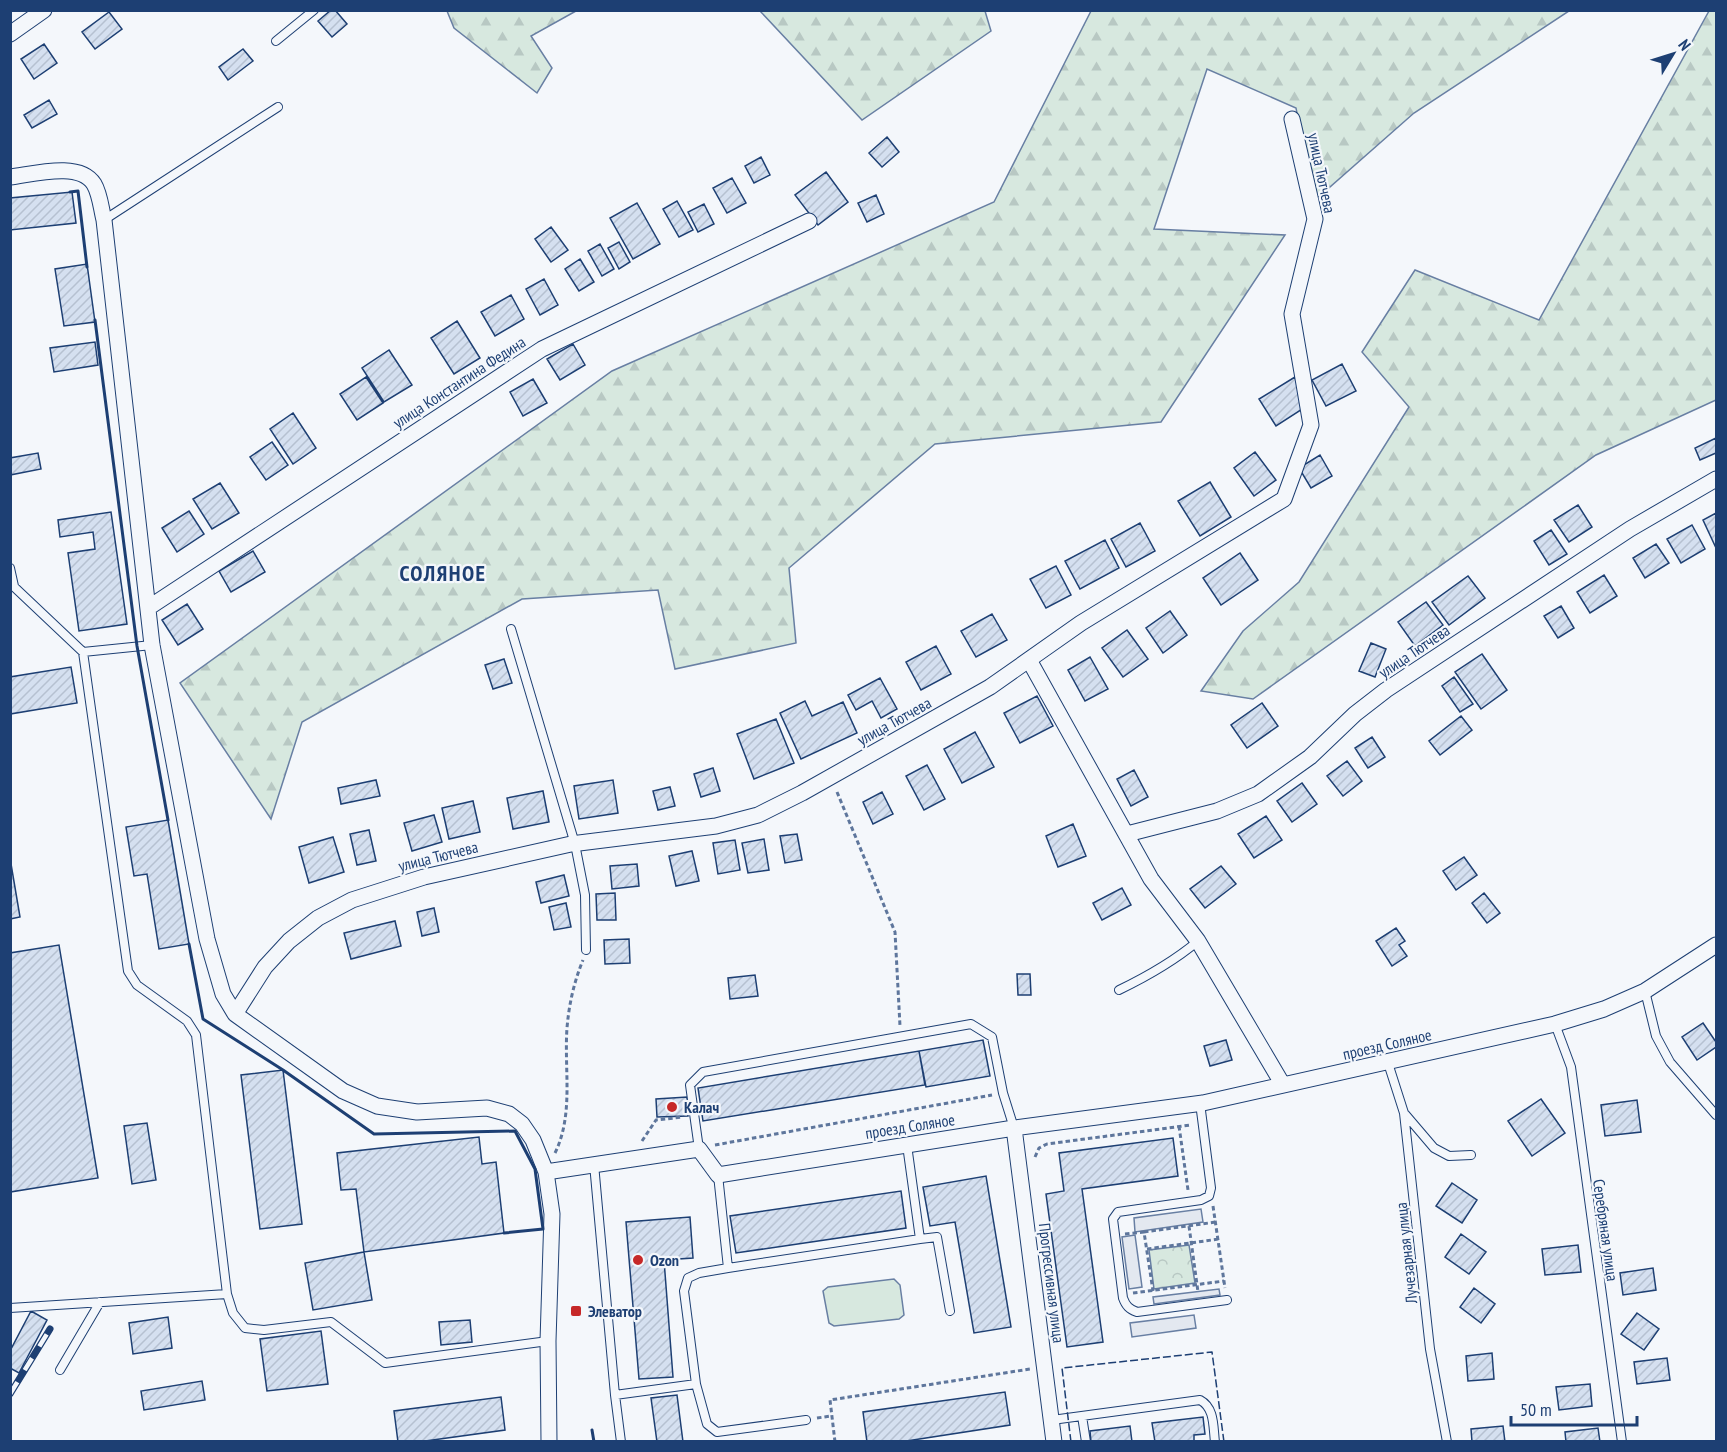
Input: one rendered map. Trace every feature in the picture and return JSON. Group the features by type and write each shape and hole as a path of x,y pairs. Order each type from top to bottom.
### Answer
{"street":[{"path":"10,34 44,10"},
{"name":"улица Тютчева","path":"235,1014 265,967 289,941 318,918 352,900 424,877 574,843 716,826 758,815 975,696 1081,623 1284,499 1311,425 1292,314 1315,219 1292,119"},
{"path":"10,177 73,170 84,173 98,191 104,220 152,645 207,939 223,994 235,1014 343,1091 377,1106 417,1112 487,1108 509,1114 522,1124 533,1140 546,1172 552,1214 548,1341 549,1442"},
{"name":"улица Константина Федина","path":"148,608 542,349 809,220"},
{"name":"улица Тютчева","path":"1127,834 1217,811 1258,794 1310,757 1355,714 1386,690 1630,529 1716,479"},
{"path":"1029,660 1152,879 1198,941 1283,1085"},
{"name":"проезд Соляное","path":"718,1175 1014,1128 1200,1103 1388,1063 1555,1024 1604,1009 1645,991 1716,945"},
{"name":"Прогрессивная улица","path":"1014,1128 1054,1442"},
{"path":"546,1172 699,1149 718,1175"}],"lane":[{"path":"276,41 314,10"},
{"path":"104,220 278,107"},
{"path":"10,568 12,584 83,652 128,971 136,985 187,1021 196,1035 227,1294 233,1313 245,1328 264,1330 331,1322 385,1363 548,1341"},
{"path":"512,629 574,843 585,895 586,950"},
{"path":"83,652 152,645"},
{"path":"1119,990 1154,973 1198,941"},
{"path":"1645,991 1656,1036 1670,1062 1716,1115"},
{"path":"699,1149 690,1085 703,1072 971,1024 992,1037 1014,1128"},
{"name":"Серебряная улица","path":"1555,1024 1570,1067 1622,1442"},
{"name":"Лучезарная улица","path":"1388,1063 1404,1113 1430,1349 1447,1442"},
{"path":"1200,1103 1211,1188 1209,1196 1190,1202 1118,1212 1113,1219 1122,1295 1128,1308 1137,1312 1227,1300"},
{"path":"1404,1113 1434,1148 1449,1156 1471,1155"},
{"path":"907,1145 920,1239"},
{"path":"594,1164 621,1442"},
{"path":"718,1175 728,1268"},
{"path":"806,1420 717,1431 707,1424 696,1384 684,1291 688,1278 699,1273 728,1268 936,1237 950,1311"},
{"path":"10,1308 227,1294"},
{"path":"60,1370 100,1302"},
{"path":"615,1395 696,1384"},
{"path":"1052,1420 1200,1400 1208,1404 1211,1411 1215,1442"},
{"path":"1082,1416 1086,1442"}],"path":[{"path":"831,777 895,932 901,1036"},
{"path":"546,1172 560,1142 567,1114 567,1029 573,985 586,950"},
{"path":"699,1149 724,1142 1004,1094"},
{"path":"631,1158 656,1120 694,1116"},
{"path":"1034,1161 1037,1150 1047,1144 1203,1123"},
{"path":"1179,1126 1190,1202"},
{"path":"1209,1196 1219,1239 1227,1300"},
{"path":"1114,1236 1216,1222"},
{"path":"1189,1226 1199,1304"},
{"path":"1144,1232 1153,1291"},
{"path":"1147,1249 1219,1239"},
{"path":"1122,1295 1224,1281"},
{"path":"835,1442 830,1400 1045,1366"}],"green space":[{"path":"576,10 531,36 552,68 537,93 454,28 447,11"},
{"path":"760,11 985,11 991,31 862,120"},
{"path":"1091,11 1569,11 1414,113 1314,201 1296,108 1207,69 1154,229 1285,235 1161,422 935,444 789,568 796,643 675,669 658,590 522,599 302,722 271,819 180,683 612,371 994,202"},
{"path":"1709,11 1716,11 1716,400 1596,455 1253,699 1201,691 1243,631 1299,582 1409,407 1362,352 1415,270 1539,320"},
{"path":"1189,1245 1195,1283 1154,1289 1149,1250"},
{"path":"894,1279 900,1285 904,1315 899,1319 834,1326 829,1323 823,1291 828,1287"}],"shaded area":[{"path":"1201,1209 1203,1222 1135,1232 1134,1218"},
{"path":"1135,1235 1142,1287 1129,1289 1122,1237"},
{"path":"1219,1289 1220,1295 1154,1304 1153,1297"},
{"path":"1194,1315 1196,1328 1132,1337 1130,1323"}],"building":[{"path":"331,10 335,10 347,24 332,37 318,21"},
{"path":"109,12 122,29 95,49 82,32"},
{"path":"44,44 57,63 34,79 21,59"},
{"path":"243,49 253,61 228,80 219,67"},
{"path":"49,100 57,114 32,128 24,115"},
{"path":"887,137 899,152 882,167 869,153"},
{"path":"761,157 770,175 754,183 745,166"},
{"path":"826,172 848,202 818,225 795,195"},
{"path":"732,178 746,203 727,213 713,188"},
{"path":"72,192 76,223 10,230 10,198"},
{"path":"876,195 884,214 867,222 858,203"},
{"path":"677,201 693,230 679,237 663,209"},
{"path":"637,203 660,244 633,259 610,218"},
{"path":"704,204 714,224 698,232 688,212"},
{"path":"551,227 568,250 551,262 535,239"},
{"path":"619,242 630,262 619,269 608,248"},
{"path":"600,244 614,269 602,276 588,251"},
{"path":"580,259 594,282 579,291 565,269"},
{"path":"87,264 95,322 64,326 55,269"},
{"path":"544,279 558,305 540,315 526,289"},
{"path":"511,295 524,319 495,336 481,312"},
{"path":"457,321 480,358 454,374 431,338"},
{"path":"95,342 98,365 54,372 50,348"},
{"path":"573,344 585,365 560,380 547,359"},
{"path":"389,350 412,385 384,402 362,368"},
{"path":"1342,364 1356,391 1326,406 1312,380"},
{"path":"366,377 383,403 357,420 340,394"},
{"path":"1295,377 1304,408 1276,426 1259,399"},
{"path":"533,379 547,403 523,416 510,392"},
{"path":"293,413 316,448 293,464 270,429"},
{"path":"1716,438 1716,453 1700,460 1695,448"},
{"path":"272,442 288,465 266,480 250,457"},
{"path":"1255,452 1276,480 1254,496 1234,468"},
{"path":"38,453 41,469 10,475 10,458"},
{"path":"1320,455 1332,476 1311,488 1299,468"},
{"path":"1210,482 1231,517 1200,536 1178,501"},
{"path":"220,483 239,513 212,529 193,499"},
{"path":"1578,505 1592,527 1569,542 1554,520"},
{"path":"189,511 204,534 177,552 162,528"},
{"path":"111,512 127,624 79,631 68,553 95,549 93,532 60,537 58,520"},
{"path":"1716,513 1716,548 1703,520"},
{"path":"1140,523 1155,551 1126,567 1111,539"},
{"path":"1692,525 1705,549 1681,563 1667,539"},
{"path":"1551,530 1567,554 1549,565 1534,541"},
{"path":"1105,540 1119,568 1080,589 1065,561"},
{"path":"1656,544 1669,563 1645,578 1633,558"},
{"path":"253,551 265,572 231,592 219,571"},
{"path":"1240,553 1258,580 1221,605 1203,578"},
{"path":"1056,566 1071,595 1046,608 1030,579"},
{"path":"1604,575 1617,596 1590,613 1577,592"},
{"path":"1468,576 1485,598 1449,625 1432,602"},
{"path":"1426,602 1443,625 1415,646 1398,622"},
{"path":"187,604 203,629 178,645 162,620"},
{"path":"1561,606 1574,628 1558,638 1544,616"},
{"path":"1170,611 1187,635 1163,653 1146,628"},
{"path":"992,614 1007,640 976,657 961,631"},
{"path":"1127,630 1148,659 1123,677 1102,648"},
{"path":"1371,643 1386,649 1375,677 1359,671"},
{"path":"936,646 951,674 921,690 906,662"},
{"path":"1482,654 1507,690 1481,709 1455,672"},
{"path":"1090,657 1108,689 1085,701 1068,670"},
{"path":"504,659 512,683 493,689 485,665"},
{"path":"71,667 77,703 10,714 10,677"},
{"path":"1454,677 1473,704 1460,712 1442,686"},
{"path":"880,678 897,709 881,718 872,701 856,710 848,695"},
{"path":"1037,696 1053,726 1020,743 1004,713"},
{"path":"805,701 812,716 843,702 857,733 801,759 780,713"},
{"path":"1262,703 1278,726 1247,748 1231,725"},
{"path":"1461,716 1472,730 1440,755 1429,741"},
{"path":"776,719 794,763 754,779 737,734"},
{"path":"975,732 994,767 962,783 944,749"},
{"path":"1372,737 1385,757 1368,768 1355,748"},
{"path":"1347,761 1362,781 1343,796 1327,776"},
{"path":"927,765 945,799 924,810 906,776"},
{"path":"713,768 720,791 701,797 694,774"},
{"path":"1134,770 1148,797 1131,806 1117,779"},
{"path":"376,780 380,796 341,804 338,788"},
{"path":"613,780 618,813 579,819 574,786"},
{"path":"1302,783 1317,804 1292,822 1277,801"},
{"path":"670,787 675,806 658,810 653,791"},
{"path":"543,791 549,822 513,829 507,798"},
{"path":"882,792 893,814 873,824 863,802"},
{"path":"473,801 480,832 449,839 442,808"},
{"path":"434,815 442,842 412,851 404,823"},
{"path":"1266,816 1282,840 1254,858 1238,834"},
{"path":"168,820 189,944 159,949 147,874 134,876 126,827"},
{"path":"1073,824 1086,856 1058,867 1046,836"},
{"path":"369,830 376,861 357,865 350,834"},
{"path":"797,834 802,860 785,863 780,836"},
{"path":"333,837 344,872 309,883 299,847"},
{"path":"764,839 769,870 748,873 742,843"},
{"path":"735,840 740,870 718,874 713,843"},
{"path":"692,851 699,881 676,886 669,856"},
{"path":"1464,857 1477,875 1456,890 1443,871"},
{"path":"10,858 20,917 10,919"},
{"path":"637,864 639,886 612,889 610,866"},
{"path":"1221,866 1236,884 1205,908 1190,889"},
{"path":"564,875 569,896 541,903 536,882"},
{"path":"1122,888 1131,905 1102,920 1093,903"},
{"path":"615,893 616,920 597,920 596,894"},
{"path":"1484,893 1500,913 1487,923 1472,903"},
{"path":"566,903 571,927 554,930 549,907"},
{"path":"434,908 439,932 422,936 417,912"},
{"path":"395,921 401,946 351,959 344,933"},
{"path":"1396,928 1405,941 1399,945 1407,956 1392,966 1376,941"},
{"path":"629,939 630,963 605,964 604,940"},
{"path":"59,945 98,1178 10,1192 10,953"},
{"path":"1017,974 1030,974 1031,995 1018,995"},
{"path":"755,975 758,996 730,999 728,978"},
{"path":"1703,1023 1716,1042 1716,1047 1697,1060 1682,1037"},
{"path":"983,1040 990,1076 926,1087 919,1051"},
{"path":"1226,1040 1232,1060 1210,1066 1204,1046"},
{"path":"919,1051 925,1085 703,1121 698,1088"},
{"path":"283,1070 302,1224 260,1229 241,1075"},
{"name":"Калач","path":"687,1097 688,1116 657,1117 656,1099"},
{"path":"1541,1099 1565,1133 1532,1156 1508,1121"},
{"path":"1637,1100 1641,1132 1605,1136 1601,1105"},
{"path":"147,1123 156,1180 132,1184 124,1126"},
{"path":"479,1137 482,1164 496,1162 504,1233 364,1252 356,1189 341,1190 337,1153"},
{"path":"1173,1138 1178,1176 1082,1189 1103,1342 1067,1347 1046,1194 1064,1191 1059,1153"},
{"path":"986,1176 1011,1327 974,1333 955,1222 930,1226 923,1187"},
{"path":"1452,1183 1477,1200 1462,1223 1436,1206"},
{"path":"901,1191 906,1228 736,1253 730,1216"},
{"path":"690,1217 693,1258 664,1260 673,1377 639,1379 626,1222"},
{"path":"1461,1234 1486,1252 1469,1274 1445,1257"},
{"path":"1578,1245 1581,1272 1545,1275 1542,1249"},
{"path":"364,1252 372,1300 313,1310 305,1263"},
{"path":"1653,1268 1656,1290 1623,1295 1620,1273"},
{"path":"1474,1288 1495,1304 1481,1323 1460,1307"},
{"path":"31,1311 47,1320 19,1373 10,1368 10,1351"},
{"path":"1637,1313 1659,1329 1644,1350 1621,1334"},
{"path":"168,1317 172,1348 133,1354 129,1323"},
{"path":"470,1320 472,1342 441,1345 439,1322"},
{"path":"321,1331 328,1384 267,1391 260,1339"},
{"path":"1492,1353 1494,1379 1468,1381 1466,1356"},
{"path":"1667,1358 1670,1380 1637,1384 1634,1362"},
{"path":"202,1381 205,1400 144,1410 141,1391"},
{"path":"1590,1384 1592,1406 1559,1410 1556,1387"},
{"path":"1005,1392 1010,1425 900,1442 867,1442 863,1412"},
{"path":"677,1395 683,1442 657,1442 651,1398"},
{"path":"501,1397 505,1430 418,1442 398,1442 394,1411"},
{"path":"1203,1417 1205,1434 1194,1435 1194,1442 1155,1442 1152,1423"},
{"path":"1130,1426 1132,1442 1091,1442 1090,1431"},
{"path":"1503,1426 1505,1442 1472,1442 1471,1429"},
{"path":"1598,1428 1600,1442 1566,1442 1565,1432"}],"railway":[{"path":"10,1394 50,1329"}],"fence":[{"path":"1071,1442 1062,1368 1212,1352 1224,1442"}],"wall":[{"path":"70,192 78,191 87,267"},
{"path":"95,320 137,646 168,820"},
{"path":"189,944 203,1019 283,1070 374,1134 515,1131 535,1169 543,1229 504,1233"},
{"path":"592,1430 594,1442"}],"place":[{"name":"Калач","path":"672,1107"},
{"name":"Ozon","path":"638,1260"},
{"name":"Элеватор","path":"576,1311"}],"district":[{"name":"СОЛЯНОЕ","path":"443,573"}]}
